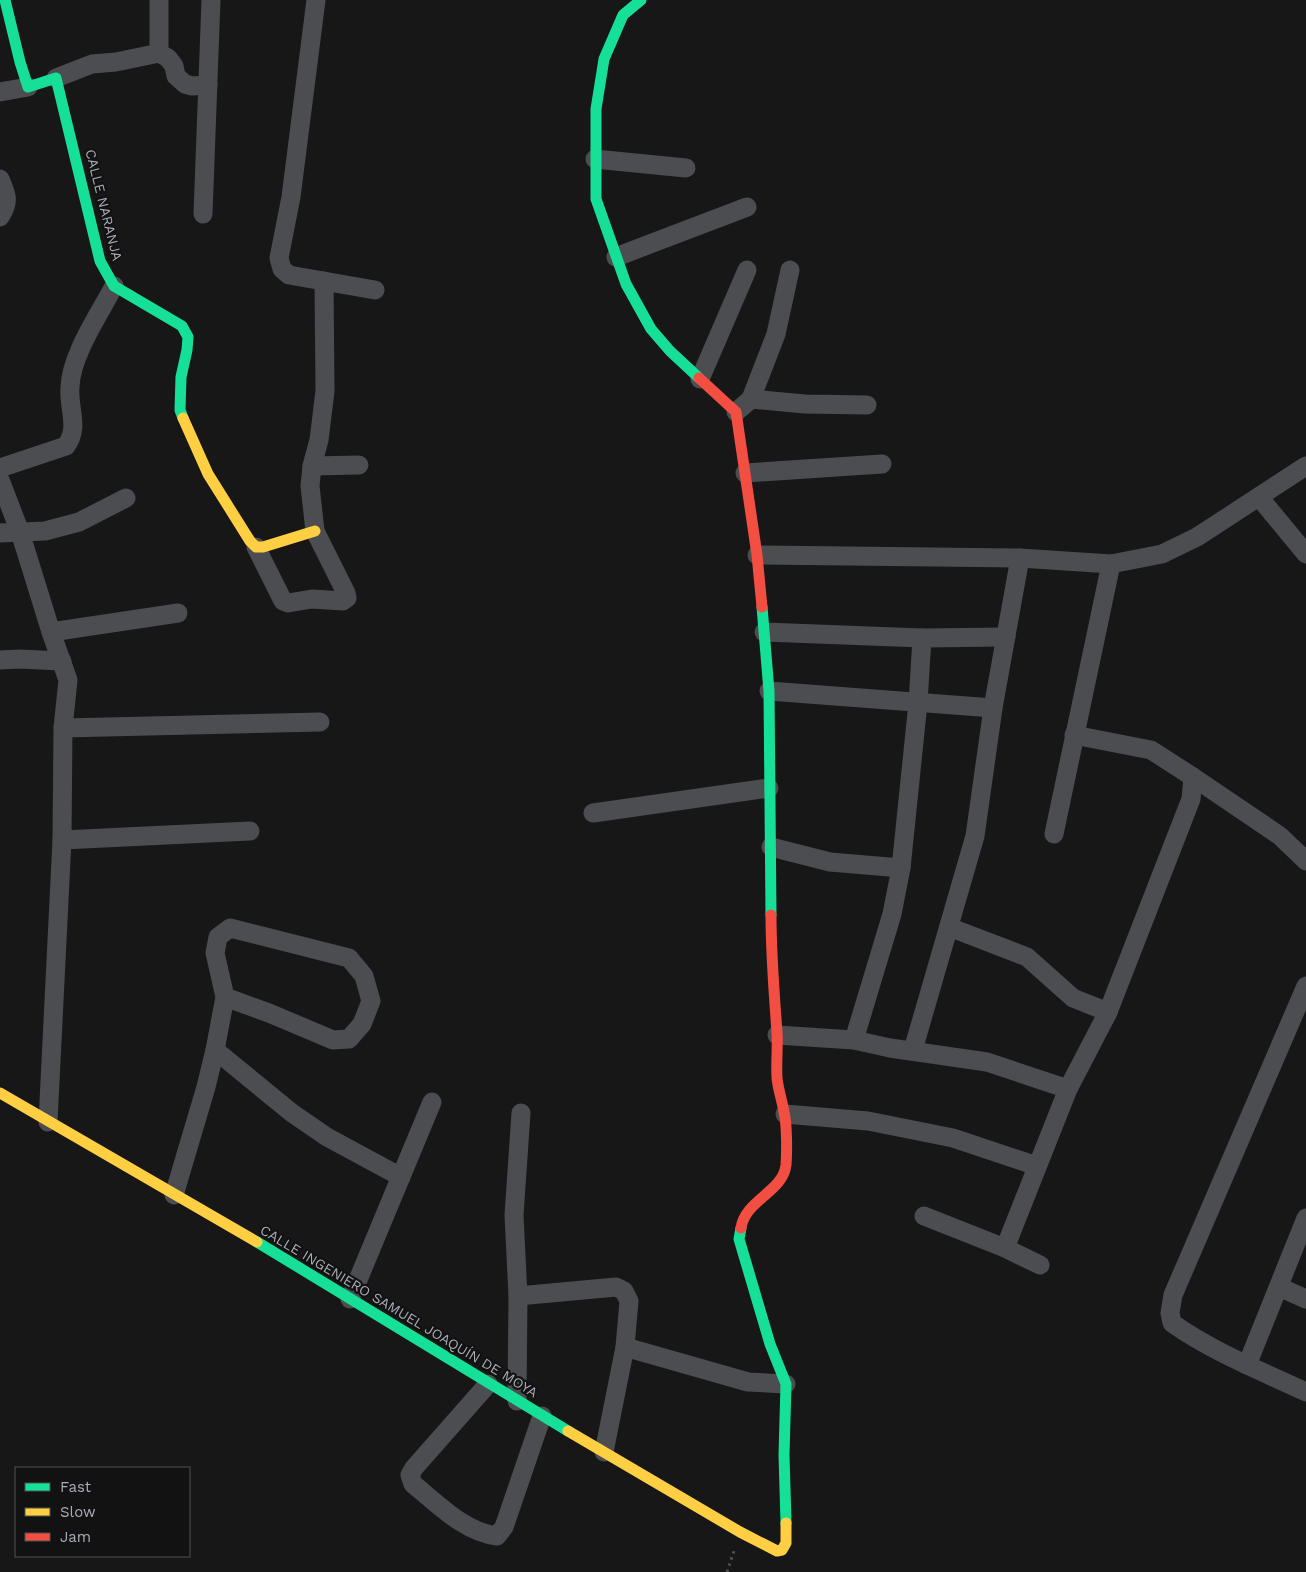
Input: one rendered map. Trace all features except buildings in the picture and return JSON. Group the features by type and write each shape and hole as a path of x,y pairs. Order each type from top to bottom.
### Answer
{"street":[{"path":"5,0 28,87"},
{"path":"159,53 160,0"},
{"path":"203,214 211,0"},
{"path":"316,0 291,197 279,258 282,269 289,275 375,290"},
{"path":"625,1347 748,1382 786,1384 770,1344 739,1240 742,1221 757,1201 773,1188 783,1176 786,1165 785,1114 777,1079 777,1034 771,953 769,691 757,555 746,473 736,412 700,380 651,329 626,284 596,199 596,110 604,59 623,15 640,0"},
{"path":"0,92 28,87 92,64 116,62 159,53 168,58 174,66 176,76 185,84 192,86 208,85"},
{"name":"CALLE NARANJA","path":"56,78 62,94 100,261 114,286"},
{"path":"595,159 686,168"},
{"path":"0,178 6,191 7,208 0,218"},
{"path":"616,257 747,207"},
{"path":"700,380 747,270"},
{"path":"736,412 751,399 776,334 790,270"},
{"path":"256,546 283,601 312,599 343,601 346,598 346,593 314,531 310,486 312,466 319,440 325,391 324,281"},
{"path":"0,468 66,446 71,439 74,429 70,387 76,358 114,286 182,326 188,337 181,377 180,410 208,474 250,541 256,546 263,548 314,531"},
{"path":"751,399 805,404 867,405"},
{"path":"746,473 882,464"},
{"path":"312,466 360,465"},
{"path":"757,555 1020,558 1111,564 1162,554 1197,537 1306,466"},
{"path":"0,480 20,532 68,680 63,728 62,840 48,1122"},
{"path":"1258,497 1306,554"},
{"path":"0,533 45,531 79,522 126,498"},
{"path":"913,1050 975,836 993,708 1020,558"},
{"path":"1054,834 1111,564"},
{"path":"51,632 178,613"},
{"path":"764,632 922,638 1006,637"},
{"path":"854,1040 892,914 901,868 918,703 922,638"},
{"path":"0,660 62,661"},
{"path":"769,691 993,708"},
{"path":"63,728 320,722"},
{"path":"1074,735 1151,750 1280,836 1306,861"},
{"path":"1005,1248 1068,1088 1108,1012 1191,799 1194,777"},
{"path":"593,812 769,788"},
{"path":"62,840 250,831"},
{"path":"771,847 830,862 901,868"},
{"path":"949,927 1027,957 1073,998 1108,1012"},
{"path":"174,1195 215,1050 225,997 215,953 218,937 230,928 349,958 364,976 371,1002 362,1024 349,1039 333,1040 270,1013 225,997"},
{"path":"1306,986 1173,1295 1170,1312 1172,1323 1186,1333 1306,1392"},
{"path":"777,1034 854,1040 890,1048 987,1062 1068,1088"},
{"path":"215,1050 292,1113 327,1137 401,1177"},
{"name":"CALLE INGENIERO SAMUEL JOAQUÍN DE MOYA","path":"0,1093 236,1229 542,1416 740,1532 777,1551 782,1550 786,1543 784,1455 786,1384"},
{"path":"350,1298 432,1102"},
{"path":"517,1401 518,1296 514,1215 521,1113"},
{"path":"785,1114 868,1120 954,1138 1038,1166"},
{"path":"924,1216 1005,1248 1040,1265"},
{"path":"1248,1365 1306,1218"},
{"path":"518,1296 616,1287 624,1291 629,1301 625,1347 604,1452"},
{"path":"1279,1287 1306,1299"},
{"path":"488,1384 414,1468 410,1475 413,1484 457,1520 485,1534 497,1536 504,1527 542,1416"}],"traffic: fast":[{"path":"5,0 28,87 56,78 100,261 114,286 182,326 188,337 181,377 180,410 183,418"},
{"path":"641,0 623,15 604,59 596,109 596,199 626,284 651,329 670,351 699,378"},
{"path":"762,607 769,691 771,915"},
{"path":"741,1228 739,1239 770,1344 786,1384 784,1455 786,1523"},
{"path":"257,1242 568,1431"}],"traffic: slow":[{"path":"183,418 208,474 250,541 256,547 263,547 315,531"},
{"path":"0,1093 257,1242"},
{"path":"568,1431 740,1532 777,1551 782,1550 786,1543 786,1523"}],"traffic: jam":[{"path":"699,378 736,412 757,555 762,607"},
{"path":"741,1228 749,1210 778,1182 786,1165 786,1124 777,1078 771,915"}]}
